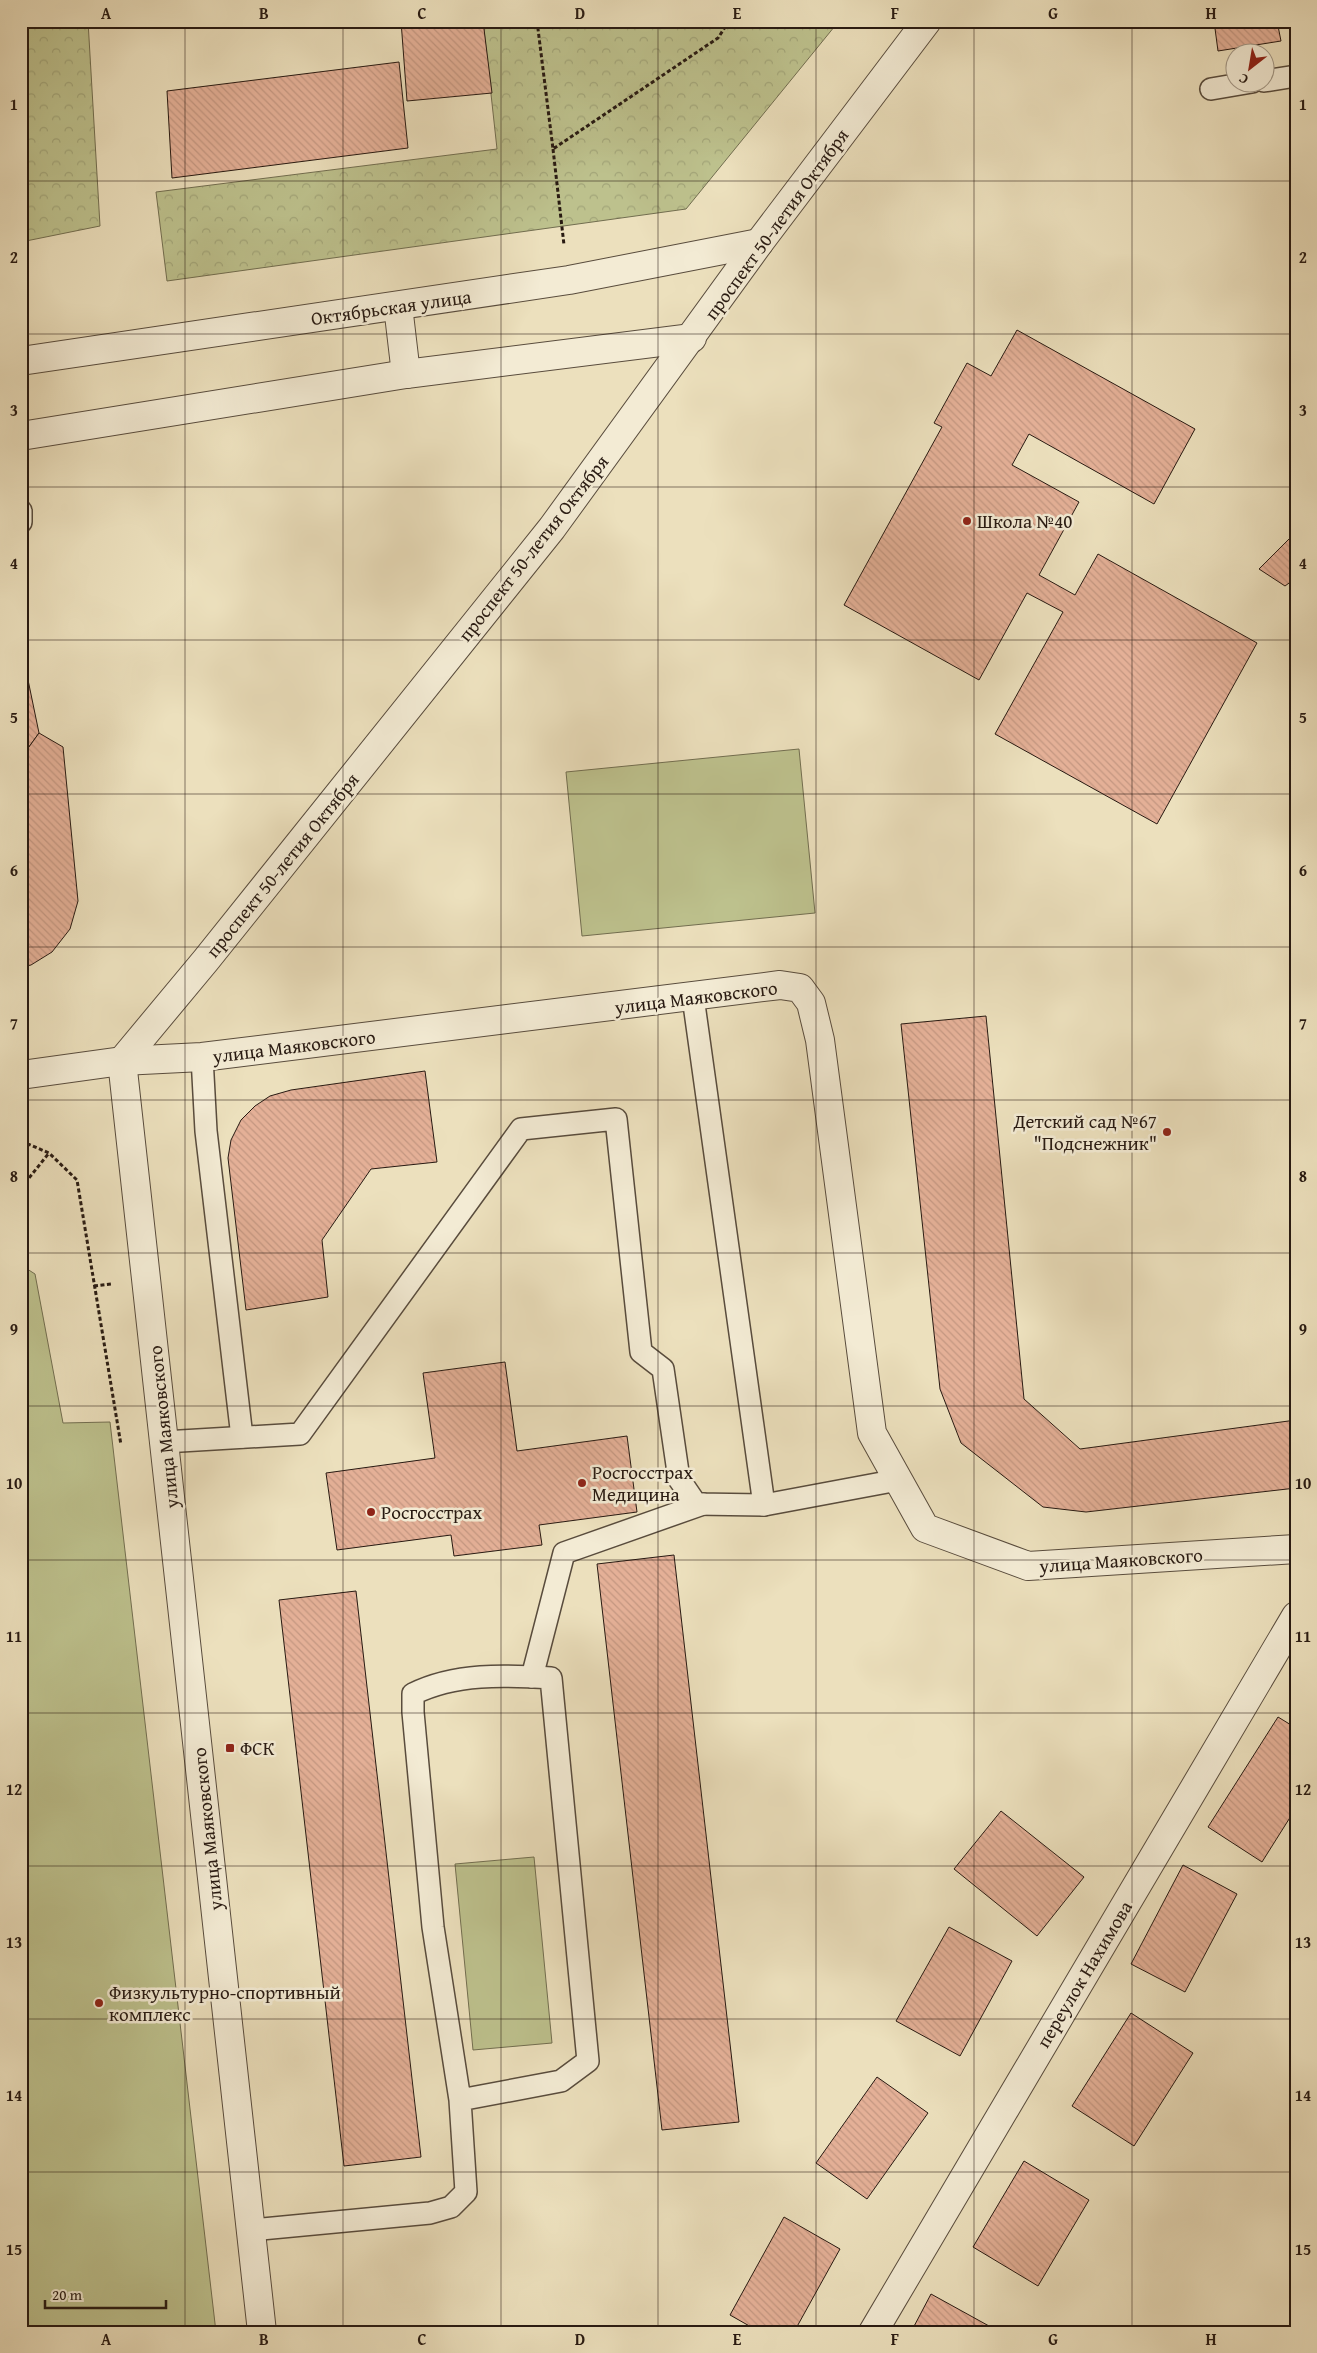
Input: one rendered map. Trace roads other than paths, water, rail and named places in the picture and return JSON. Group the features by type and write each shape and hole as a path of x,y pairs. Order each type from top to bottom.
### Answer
{"street":[{"name":"проспект 50-летия Октября","path":"122,1062 552,528 692,338 759,243 927,21"},
{"name":"Октябрьская улица","path":"21,361 569,280 759,243"},
{"path":"398,306 406,374"},
{"path":"21,436 406,374 692,338"},
{"name":"улица Маяковского","path":"262,2332 122,1062 202,1058 693,997 780,984 800,988 811,1003 820,1040 872,1433 925,1528 1028,1566 1296,1548"},
{"path":"21,1075 122,1062"},
{"name":"переулок Нахимова","path":"873,2332 1296,1616"}],"lane":[{"path":"1274,79 1296,76"},
{"path":"1211,89 1224,87"},
{"path":"21,511 21,522"},
{"path":"693,997 764,1505"},
{"path":"202,1058 206,1131 242,1437"},
{"path":"164,1442 300,1434 521,1129 616,1119 641,1352 663,1369 679,1479 696,1504 764,1505 898,1480"},
{"path":"532,1677 564,1553 703,1504"},
{"path":"251,2230 430,2213 451,2207 466,2192 460,2100 433,1927 413,1712 413,1694 430,1685 500,1675 551,1678 588,2061 561,2081 460,2100"}],"place":[{"name":"Школа №40","path":"967,521"},
{"name":"Детский сад №67 \"Подснежник\"","path":"1167,1132"},
{"name":"Росгосстрах Медицина","path":"582,1483"},
{"name":"Росгосстрах","path":"371,1512"},
{"name":"ФСК","path":"230,1748"},
{"name":"Физкультурно-спортивный комплекс","path":"99,2003"}]}
